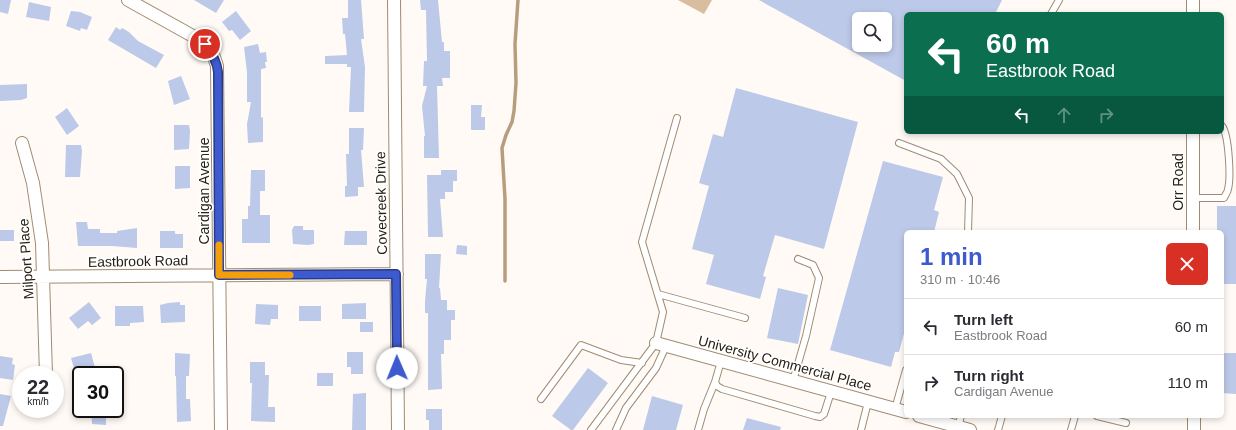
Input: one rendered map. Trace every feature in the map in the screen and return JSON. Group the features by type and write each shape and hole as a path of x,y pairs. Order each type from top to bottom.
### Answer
{"street":[{"name":"Cardigan Avenue","path":"128,0 200,40 213,54 217,66 221,430"},
{"name":"Covecreek Drive","path":"394,0 398,430"},
{"path":"1193,0 1193,12"},
{"name":"Orr Road","path":"1193,134 1193,230"},
{"name":"Milport Place","path":"22,143 33,183 40,223 46,366"},
{"name":"Eastbrook Road","path":"0,277 396,274"},
{"name":"University Commercial Place","path":"661,345 901,411"},
{"path":"935,418 959,421 970,430"},
{"path":"1194,418 1194,430"}],"lane":[{"path":"1052,12 1059,0"},
{"path":"616,430 626,408 656,368 661,345 663,312 642,242 677,118"},
{"path":"1193,198 1224,198 1228,190 1228,138 1224,130"},
{"path":"898,143 941,159 957,174 968,198 968,230"},
{"path":"794,381 819,278 813,265 798,259"},
{"path":"658,294 745,318"},
{"path":"541,399 581,345 621,360 642,363"},
{"path":"591,430 642,363 661,345"},
{"path":"698,430 721,361"},
{"path":"715,382 722,390 820,417 824,414 831,392"},
{"path":"901,411 904,386"},
{"path":"861,430 868,402"},
{"path":"998,430 1001,418"},
{"path":"1071,430 1074,418"},
{"path":"1105,418 1126,423"}],"shaded area":[{"path":"678,0 712,0 704,14"}],"building":[{"path":"0,0 11,0 8,14 0,12"},
{"path":"194,0 224,0 216,13"},
{"path":"348,0 361,0 364,39 361,39 365,67 364,112 349,112 351,67 347,67 347,64 325,64 325,56 347,55 342,18 348,18"},
{"path":"420,0 438,0 444,51 450,51 450,78 442,78 443,86 437,86 439,158 424,158 425,136 422,106 427,86 423,86 424,61 427,61 426,10 421,10"},
{"path":"759,0 1002,0 996,12 904,12 904,80 853,52 892,52 892,12 852,12 852,51"},
{"path":"29,2 51,7 49,21 26,17"},
{"path":"71,11 80,12 92,17 87,30 81,28 80,31 66,26"},
{"path":"236,11 251,31 240,40 232,30 229,31 222,22"},
{"path":"116,27 120,30 122,28 129,32 138,41 164,55 156,68 108,40"},
{"path":"258,44 260,53 266,52 267,62 265,62 266,68 261,69 261,118 263,117 263,142 248,143 247,124 251,102 247,102 247,72 244,47"},
{"path":"181,76 190,99 174,105 168,81"},
{"path":"27,84 27,98 21,100 0,101 0,85"},
{"path":"736,88 858,122 824,249 775,235 763,276 766,277 760,299 706,284 714,255 692,249 709,186 699,183 713,134 723,137"},
{"path":"471,105 482,105 481,117 485,117 485,130 471,130"},
{"path":"67,108 79,126 67,135 55,117"},
{"path":"174,125 189,125 189,149 174,150"},
{"path":"349,128 364,128 363,150 361,150 364,187 358,187 358,196 345,197 345,186 347,186 346,154 349,154"},
{"path":"66,145 81,145 80,177 65,177"},
{"path":"883,161 943,177 934,210 939,212 934,230 904,230 904,333 899,352 895,352 891,367 830,350"},
{"path":"175,166 190,166 190,188 175,189"},
{"path":"251,170 265,170 265,191 260,191 260,215 270,215 270,243 242,243 242,219 248,219 248,206 250,206"},
{"path":"441,170 457,170 457,181 453,181 453,192 445,192 445,199 440,199 443,237 428,237 427,175 441,175"},
{"path":"1217,206 1236,206 1236,284 1224,284 1224,230 1217,230"},
{"path":"76,222 87,222 88,229 100,229 100,233 117,233 117,231 137,228 137,248 78,246"},
{"path":"294,226 303,226 303,230 314,230 314,244 293,244 292,230"},
{"path":"0,230 14,230 14,241 0,241"},
{"path":"160,231 175,231 175,234 183,234 183,248 160,248"},
{"path":"345,231 367,231 367,245 344,245"},
{"path":"457,245 467,246 467,255 456,254"},
{"path":"425,254 441,254 439,288 441,300 447,300 447,310 455,310 455,320 451,320 451,340 444,340 444,354 441,354 442,389 428,390 428,313 425,313 427,279 425,279"},
{"path":"778,288 808,295 798,344 767,338"},
{"path":"89,302 101,318 92,325 88,321 78,329 69,318"},
{"path":"180,302 180,305 185,305 185,322 161,323 160,305"},
{"path":"366,303 366,319 342,319 342,304"},
{"path":"256,304 278,305 278,319 271,319 270,325 255,324"},
{"path":"115,306 143,306 144,322 130,323 130,326 115,326"},
{"path":"299,306 321,306 321,321 299,321"},
{"path":"360,322 373,322 373,332 360,332"},
{"path":"347,352 363,352 363,374 351,374 351,367 347,367"},
{"path":"91,353 95,366 73,366 71,358"},
{"path":"175,353 190,354 189,376 186,376 186,399 190,399 191,421 177,422"},
{"path":"1224,353 1236,353 1236,394 1224,393"},
{"path":"0,356 13,358 12,364 15,365 12,366 12,380 0,378"},
{"path":"250,362 265,362 265,375 269,375 268,407 275,407 275,422 251,421 252,383 250,383"},
{"path":"588,368 608,383 573,430 571,430 552,416"},
{"path":"317,373 333,373 333,386 317,386"},
{"path":"366,393 366,430 352,430 353,394"},
{"path":"0,394 11,396 3,426 0,426"},
{"path":"652,396 683,405 676,430 643,430"},
{"path":"426,409 442,409 442,430 429,430 429,420 426,420"},
{"path":"92,418 106,418 106,425 92,424"},
{"path":"747,418 781,427 780,430 743,430"}],"waterway":[{"path":"505,281 505,199 502,148 512,122 514,111 516,83 515,44 518,0"}],"slow traffic":[{"path":"219,245 219,275 290,275"}],"route":[{"path":"205,44 213,54 218,72 219,275 396,274 397,368"}]}
